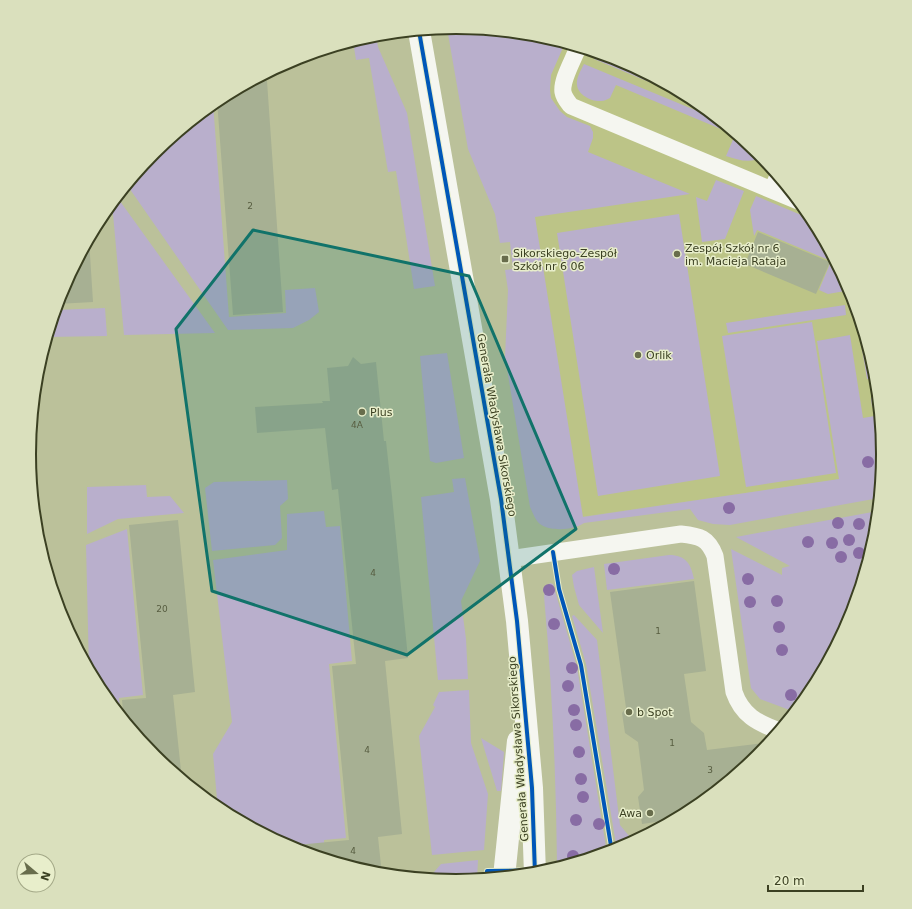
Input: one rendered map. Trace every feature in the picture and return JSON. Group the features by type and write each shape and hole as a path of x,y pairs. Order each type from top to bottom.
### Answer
{"street":[{"name":"Generała Władysława Sikorskiego","path":"420,36 498,484 509,559 517,621 532,788 535,867"},
{"name":"Generała Władysława Sikorskiego","path":"505,872 519,732 520,655"}],"lane":[{"path":"576,51 566,78 563,92 566,100 571,106 775,183"},
{"path":"509,559 681,534 698,536 707,541 716,556 734,692 738,703 746,714 765,726 774,729"}],"highlighted area":[{"path":"253,230 469,276 576,529 407,655 212,591 176,329"}],"shaded area":[{"path":"448,34 484,35 538,42 563,48 551,75 551,98 560,111 567,117 590,126 593,132 593,138 588,152 690,194 535,217 583,517 839,479 817,341 850,335 863,418 875,416 876,482 874,499 730,525 713,524 698,520 690,509 584,523 569,529 544,527 540,524 530,507 505,357 508,290 505,270 513,269 510,242 500,243 495,214 468,149"},
{"name":"Zespół Szkół nr 6 im. Macieja Rataja","path":"488,35 538,42 565,48 617,66 666,90 690,105 733,138 772,177 806,221 820,244 833,269 854,319 862,346 873,400 876,427 876,459 841,479 566,519"},
{"path":"377,42 378,47 407,113 435,286 414,289 396,171 388,172 369,58 356,60 354,46"},
{"path":"595,57 617,66 658,86 594,59"},
{"path":"584,64 700,112 723,130 616,85 610,98 602,101 590,99 583,95 578,89 578,77"},
{"path":"214,111 229,317 286,313 285,290 315,288 319,312 309,320 293,328 228,330 130,189 159,157 179,138"},
{"path":"734,138 755,160 749,161 740,160 726,156"},
{"path":"716,180 744,191 725,239 702,242 696,197 707,201"},
{"path":"756,196 802,215 828,260 757,230 754,236 750,210"},
{"path":"120,201 215,333 124,335 113,212"},
{"name":"Orlik","path":"679,214 720,476 598,496 557,233"},
{"path":"830,263 843,291 828,294 819,290"},
{"path":"845,305 846,315 728,333 726,323"},
{"path":"105,308 107,336 53,337 62,310"},
{"path":"812,322 836,473 746,487 722,336"},
{"path":"863,349 869,379 867,379"},
{"path":"447,353 464,458 436,463 430,461 420,356"},
{"path":"871,398 873,398 874,407 872,407"},
{"path":"465,478 480,561 461,601 466,639 468,679 438,680 421,497 454,492 452,479"},
{"path":"287,480 288,499 280,506 282,538 275,545 212,551 205,488 214,482"},
{"path":"146,485 147,497 170,496 184,513 118,519 87,534 87,487"},
{"path":"324,511 326,527 340,526 352,661 329,664 346,838 324,840 325,854 270,832 217,800 213,754 232,722 213,560 287,550 287,514"},
{"path":"872,512 862,563 854,590 844,615 820,665 790,710 760,699 751,688 731,549 782,575 782,568 790,566 736,537"},
{"path":"127,529 143,695 119,698 120,707 106,688 89,659 86,545"},
{"path":"675,555 687,561 694,579 607,590 604,564"},
{"path":"594,567 603,633 579,605 572,575 577,571"},
{"path":"550,583 553,584 577,667 606,847 557,863 553,730 544,596 546,588"},
{"path":"574,615 597,640 620,825 630,837 616,843 586,664 572,616"},
{"path":"469,690 471,743 488,794 484,850 432,855 419,736 435,707 433,705 439,692"},
{"path":"481,738 504,752 501,791 497,791"},
{"path":"478,860 477,874 432,874 441,864"}],"building":[{"path":"267,81 283,312 233,315 218,108 261,82"},
{"path":"758,232 830,263 816,294 745,264"},
{"path":"90,249 93,302 64,304"},
{"path":"353,357 361,364 376,362 384,441 386,441 392,496 408,658 385,661 402,834 378,837 381,868 347,861 299,845 349,840 332,666 356,664 338,489 332,490 325,428 257,433 255,407 323,403 322,401 330,401 327,368 348,366"},
{"path":"178,520 195,692 173,695 181,773 140,732 123,711 122,700 146,698 129,525"},
{"path":"694,581 706,671 684,674 691,722 704,733 707,750 761,743 733,771 712,788 662,821 642,824 638,797 644,790 638,742 625,733 622,713 626,708 610,592"}],"cycle path":[{"path":"420,36 501,499 517,621 532,788 535,867"},
{"path":"553,552 559,589 581,665 611,845"},
{"path":"487,874 487,871 514,871"}],"place":[{"name":"Zespół Szkół nr 6 im. Macieja Rataja","path":"677,254"},
{"name":"Sikorskiego-Zespół Szkół nr 6 06","path":"505,259"},
{"name":"Orlik","path":"638,355"},
{"name":"Plus","path":"362,412"},
{"name":"b Spot","path":"629,712"},
{"name":"Awa","path":"650,813"}]}
